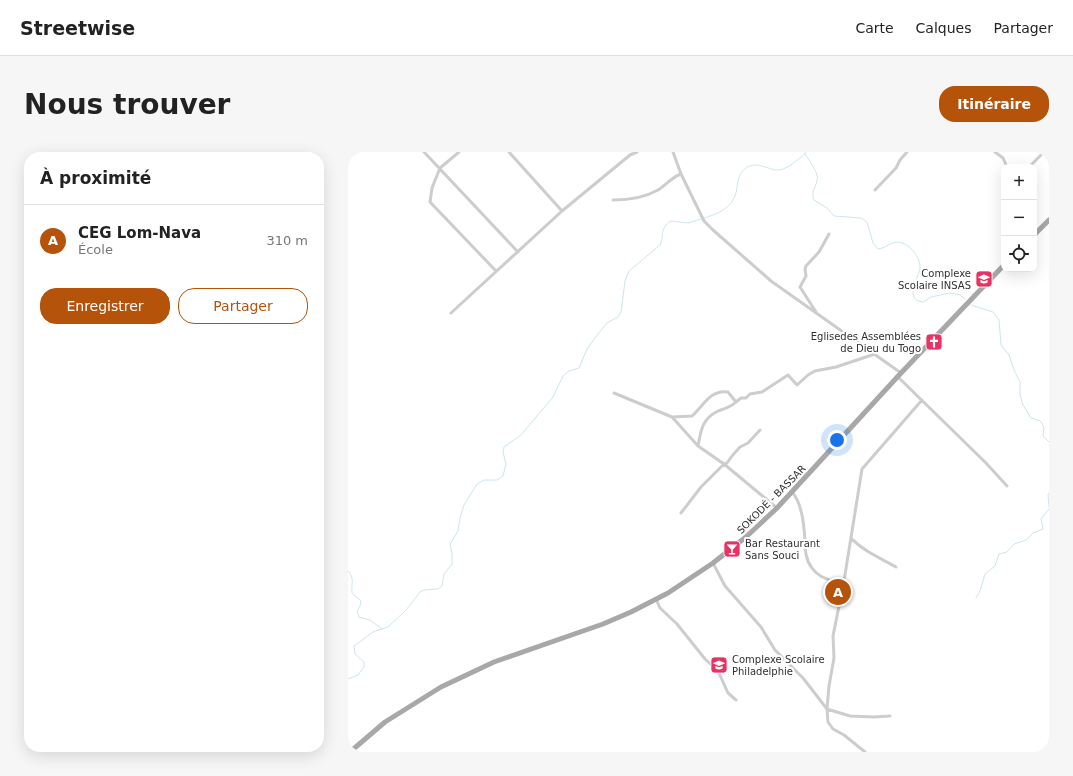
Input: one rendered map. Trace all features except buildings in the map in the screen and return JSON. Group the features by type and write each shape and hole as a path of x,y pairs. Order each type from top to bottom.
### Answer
{"main road":[{"path":"1037,232 1049,221"},
{"name":"SOKODÉ - BASSAR","path":"350,752 385,722 404,709 453,681 494,662 616,619 655,599 713,563 746,538 777,508 899,375 1001,268"}],"street":[{"path":"424,152 518,252"},
{"path":"460,152 440,168 432,188 430,202 496,271"},
{"path":"509,152 562,211"},
{"path":"451,313 562,211 637,152"},
{"path":"673,152 681,174 704,221 771,280 818,315 875,354 899,375 1007,486"},
{"path":"875,190 896,168 900,160 907,152"},
{"path":"995,152 1003,158 1006,164"},
{"path":"1032,164 1044,152"},
{"path":"613,200 632,200 658,190 668,181 681,174"},
{"path":"818,315 800,287 806,276 806,266 819,252 829,234"},
{"path":"698,446 702,427 711,415 732,405 742,398 746,398 750,394 762,392 788,375 797,385 815,371 836,367 875,354"},
{"path":"614,393 672,417 692,416 707,398 723,391 728,392 736,402"},
{"path":"865,752 844,735 833,730 828,722 829,686 834,658 833,636 843,587 862,469 922,400"},
{"path":"672,417 698,446 724,464 777,508"},
{"path":"681,513 701,487 724,464 727,463 740,447 748,443 760,430"},
{"path":"792,492 798,504 802,518 805,549 811,568 823,578 843,587"},
{"path":"851,538 856,544 879,559 896,567"},
{"path":"713,563 725,586 732,595 761,627 776,650 803,678 828,709 850,716 890,716"},
{"path":"655,599 660,608 682,629 705,659 718,671 728,693 736,700"}],"waterway":[{"path":"805,152 818,178 813,192 814,200 827,208 834,216 861,218 867,222 873,243 878,249 898,242 906,245 914,251 920,264 913,293 917,300 923,302 931,297 950,293 960,295 965,299"},
{"path":"704,218 724,210 731,203 736,193 739,176 746,168 759,165 779,170 786,168 805,154"},
{"path":"348,679 358,675 364,667 364,662 355,654 354,646 373,632 388,627 406,610 420,592 424,590 438,589 442,586 444,574 452,564 450,544 458,531 464,505 477,484 484,480 497,480 503,476 506,464 503,452 504,447 521,435 553,397 563,376 569,371 579,368 587,349 598,334 607,323 618,317 621,312 625,281 629,271 660,245 664,229 671,221 688,223 701,219"},
{"path":"971,305 993,312 999,320 1001,345 1009,355 1020,382 1020,395 1023,405 1031,418 1042,423 1044,428 1043,436 1049,442"},
{"path":"1049,493 1049,507"},
{"path":"976,598 980,591 985,574 995,566 999,554 1007,552 1014,544 1026,540 1033,533 1043,529 1041,519 1049,509"},
{"path":"348,571 352,579 352,593 361,601 357,611 359,617 370,620 382,629"}],"place":[{"name":"Complexe Scolaire INSAS","path":"984,279"},
{"name":"Eglisedes Assemblées de Dieu du Togo","path":"934,342"},
{"name":"Bar Restaurant Sans Souci","path":"732,549"},
{"name":"CEG Lom-Nava","path":"838,592"},
{"name":"Complexe Scolaire Philadelphie","path":"719,665"}]}
